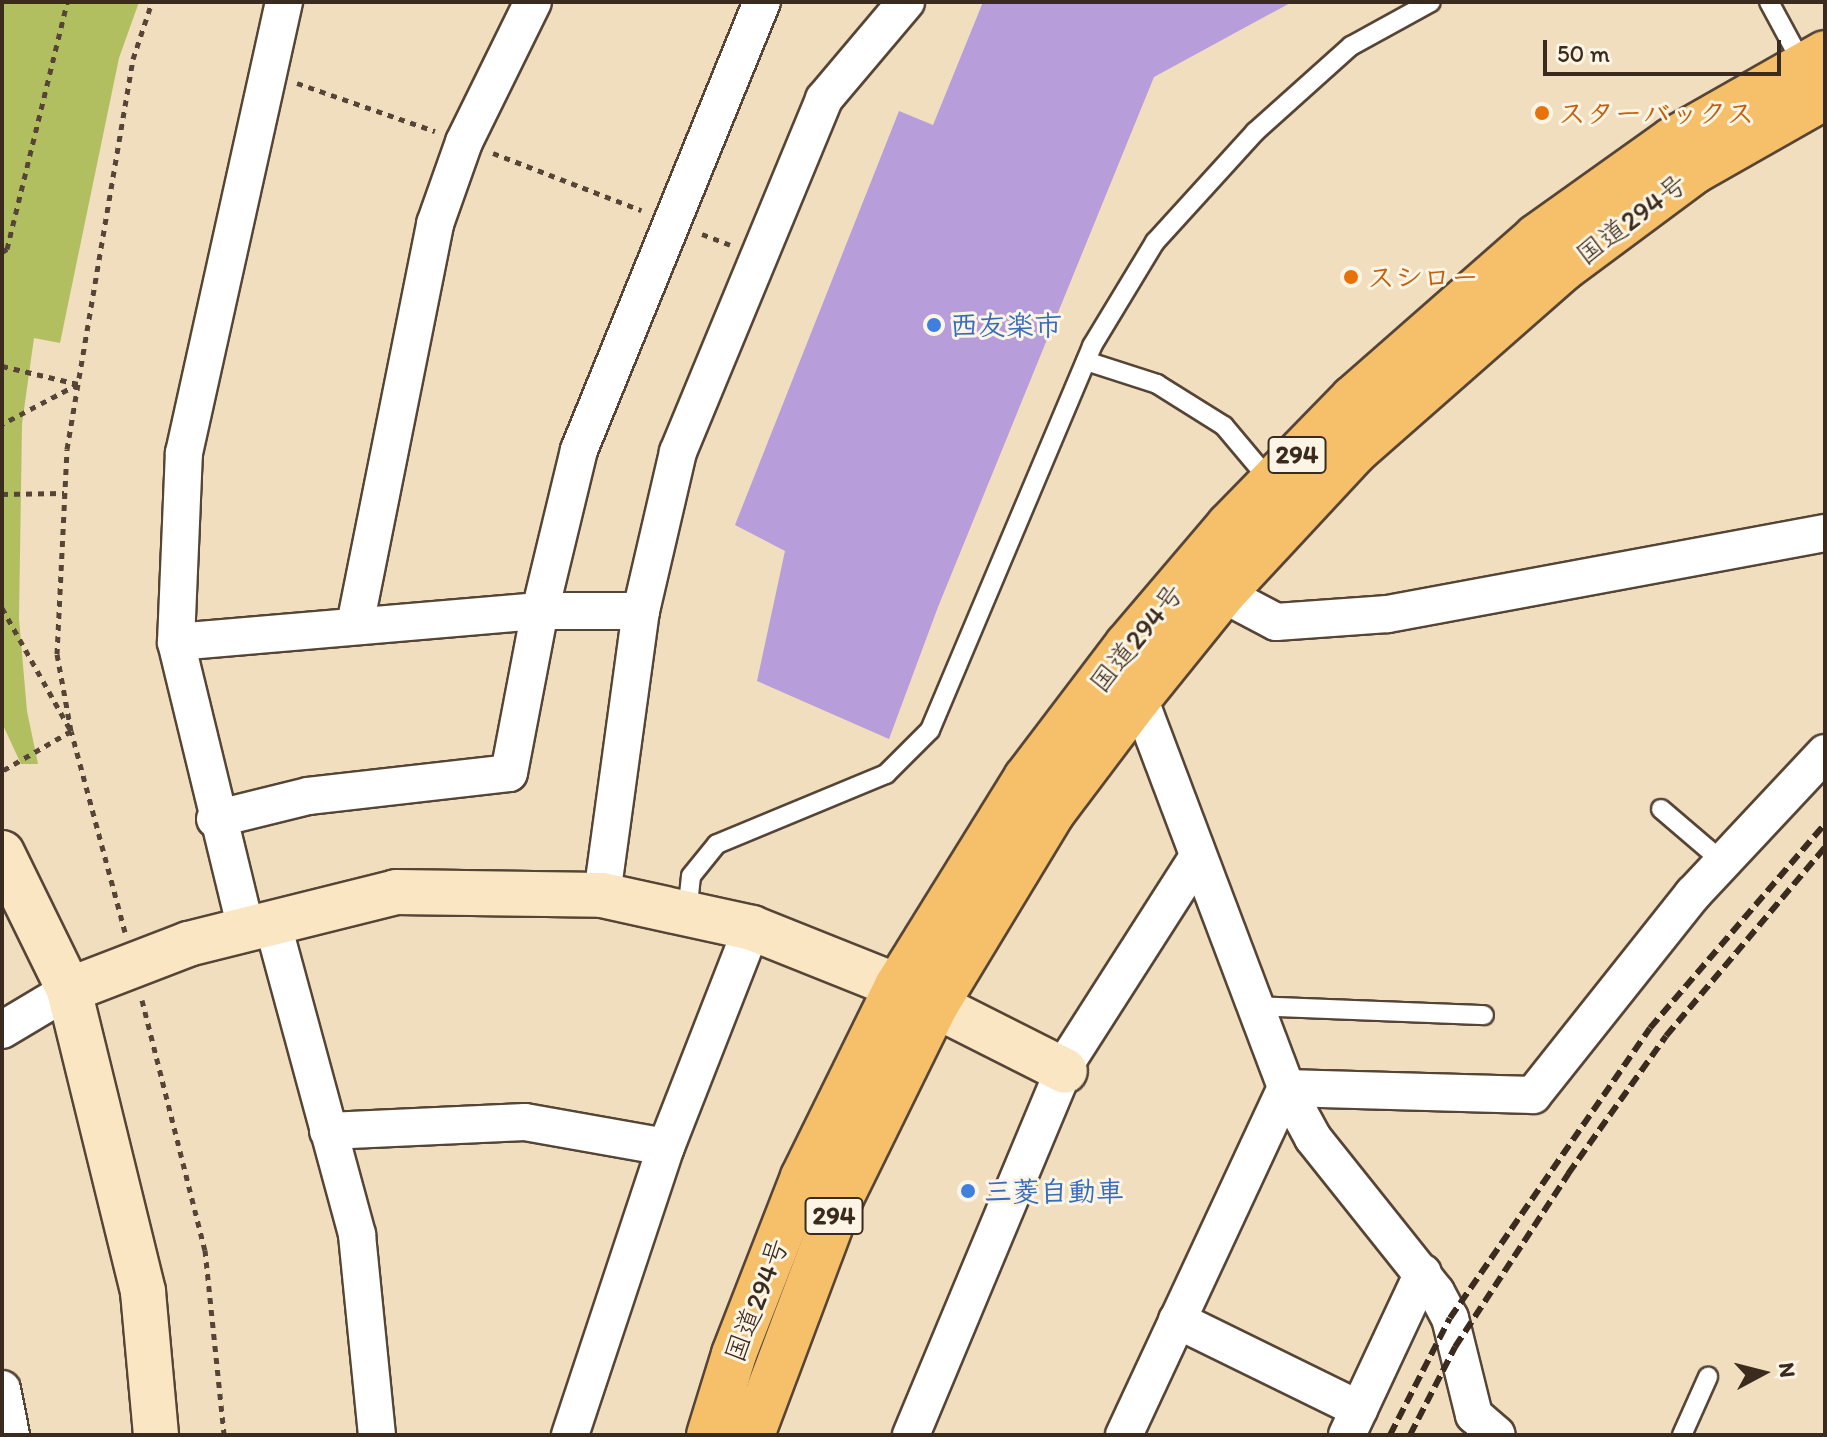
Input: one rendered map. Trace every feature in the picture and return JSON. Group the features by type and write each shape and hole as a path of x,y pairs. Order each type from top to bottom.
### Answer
{"highway":[{"name":"国道294号","path":"709,1435 734,1354 803,1177 897,986 1026,778 1127,645 1271,482 1353,398 1536,237 1672,140 1818,71"},
{"name":"国道294号","path":"752,1435 842,1196 936,1005 1053,812 1139,698 1223,594 1356,451 1563,269 1695,171 1818,71"}],"street":[{"path":"284,2 266,72 184,453 176,642 215,819 259,927 328,1131 357,1235 377,1435"},
{"path":"355,625 435,224 464,142 533,2"},
{"path":"215,819 308,796 509,773 540,611 579,450 762,2"},
{"path":"602,895 641,611 678,452 824,99 906,2"},
{"path":"1223,594 1276,622 1388,614 1825,533"},
{"path":"176,642 540,611 641,611"},
{"path":"1139,698 1286,1088 1313,1138 1423,1273 1450,1318 1474,1415 1497,1435"},
{"path":"1286,1088 1533,1095 1723,862 1825,753"},
{"path":"2,853 69,990 143,1292 156,1435"},
{"path":"920,1432 1065,1071 1198,857"},
{"path":"2,1030 69,990 133,962 396,892 602,895 752,928 897,986 1065,1071"},
{"path":"570,1435 666,1147 752,928"},
{"path":"1124,1435 1286,1088"},
{"path":"328,1131 525,1122 666,1147"},
{"path":"1177,1320 1353,1422 1423,1273"},
{"path":"2,1389 11,1435"}],"lane":[{"path":"687,914 691,876 717,844 886,774 930,730 1086,361 1155,242 1255,132 1351,46 1431,2"},
{"path":"1769,2 1818,71"},
{"path":"1086,361 1157,384 1224,426 1271,482"},
{"path":"1661,809 1723,862"},
{"path":"1255,1006 1484,1015"},
{"path":"1682,1435 1708,1377"}],"path":[{"path":"2,252 7,249 67,2"},
{"path":"152,2 133,59 78,384 64,493 57,654 71,731 205,1250 224,1435"},
{"path":"266,72 464,142 760,258"},
{"path":"2,366 78,384"},
{"path":"2,424 78,384"},
{"path":"2,494 64,493"},
{"path":"2,608 71,731"},
{"path":"2,771 71,731"}],"green space":[{"path":"2,2 139,2 119,58 60,343 34,338 22,424 19,619 27,711 38,764 21,764 2,723"}],"building":[{"name":"西友楽市","path":"983,2 1292,2 1154,77 938,607 889,739 757,681 785,551 735,525 899,111 933,125"}],"railway":[{"path":"1390,1435 1450,1318 1650,1028 1825,824"},
{"path":"1410,1435 1455,1347 1568,1174 1666,1036 1825,847"}],"place":[{"name":"スターバックス","path":"1542,113"},
{"name":"スシロー","path":"1351,277"},
{"name":"西友楽市","path":"934,325"},
{"name":"三菱自動車","path":"968,1191"}]}
